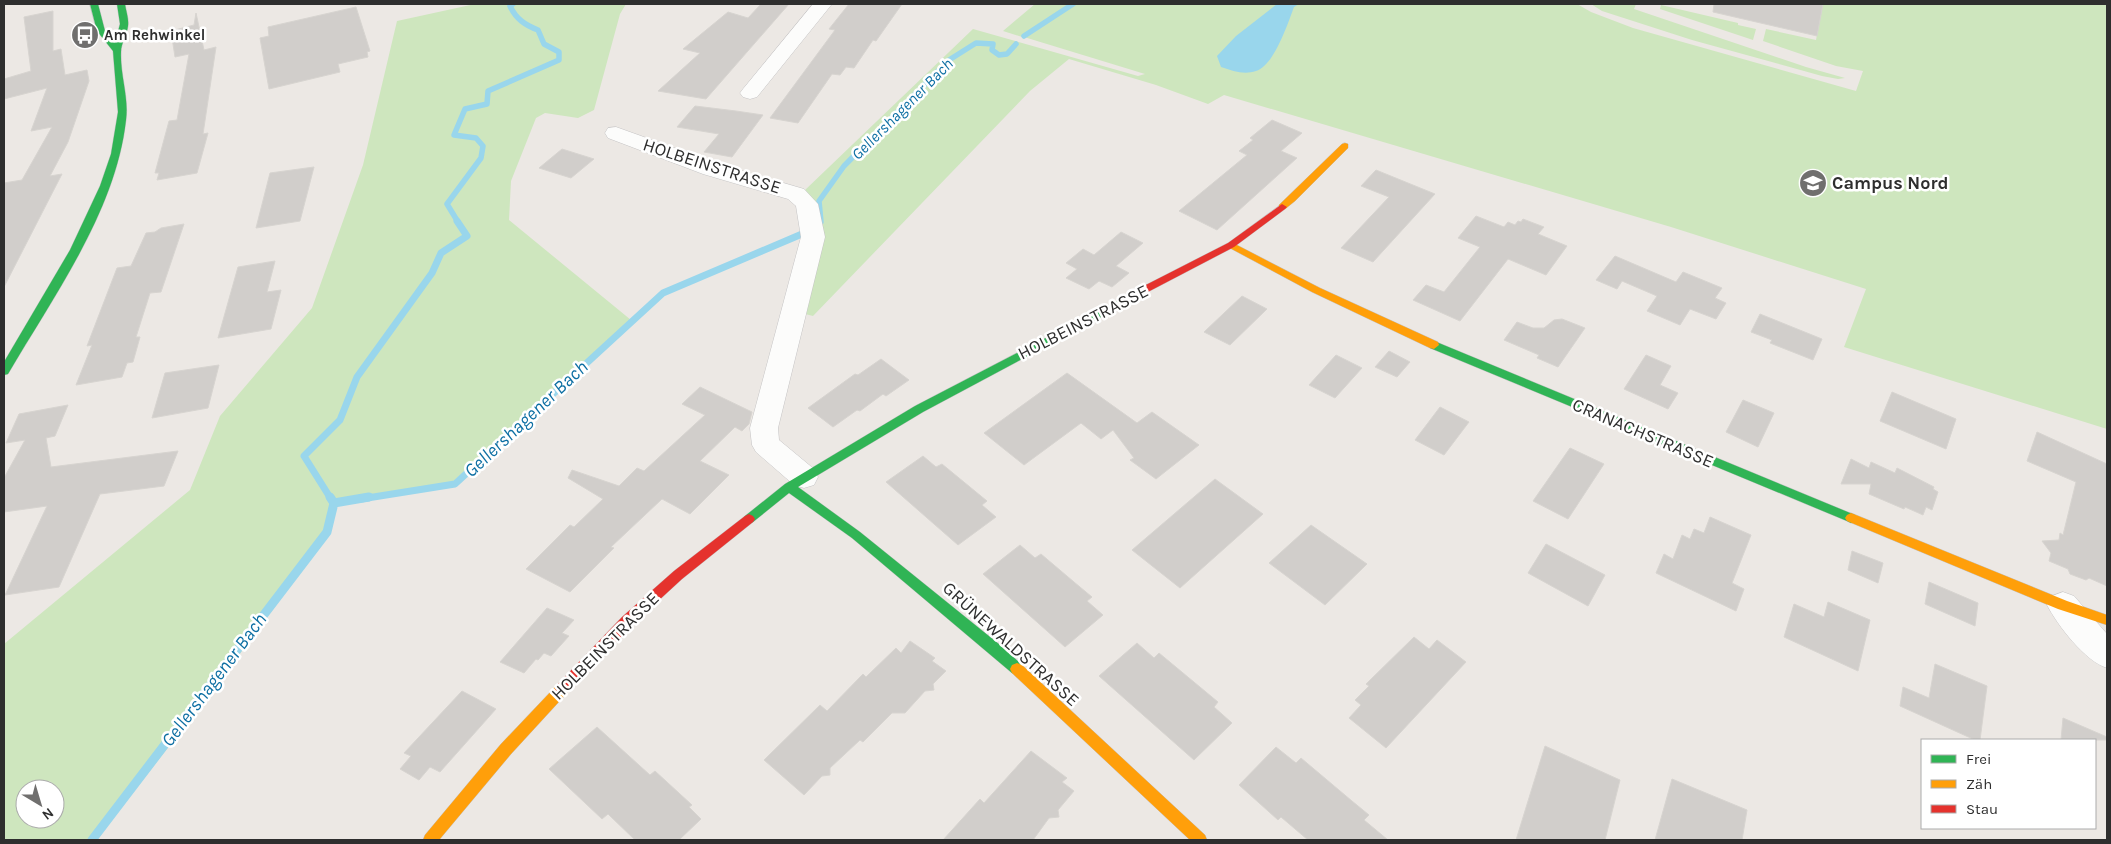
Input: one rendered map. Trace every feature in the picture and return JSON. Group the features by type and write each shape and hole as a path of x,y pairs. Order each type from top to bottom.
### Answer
{"street":[{"path":"94,4 101,31 117,51"},
{"path":"4,370 82,236 110,174 117,150 123,105 117,51 124,26 121,4"},
{"path":"750,93 823,4"},
{"name":"HOLBEINSTRASSE","path":"616,133 711,170 783,189 796,194 807,204 813,237 764,428 766,445 796,482"},
{"name":"HOLBEINSTRASSE","path":"430,840 506,749 627,621 678,575 796,482 951,391 1231,245 1292,199 1345,146"},
{"name":"CRANACHSTRASSE","path":"1231,245 1316,290 1456,355 1777,489 2063,605 2107,620"},
{"name":"GRÜNEWALDSTRASSE","path":"796,482 856,535 995,649 1200,840"},
{"name":"CRANACHSTRASSE","path":"2063,605 2100,649 2107,654"}],"green space":[{"path":"475,4 626,4 620,14 594,110 578,118 545,113 536,118 511,181 509,220 631,320 446,488 337,505 331,531 216,686 96,840 4,840 4,644 190,490 220,416 312,308 363,165 397,21"},
{"path":"1035,4 1072,4 1022,37 1003,31"},
{"name":"Campus Nord","path":"1075,4 1577,4 1591,12 1633,28 1856,91 1863,71 1836,66 1763,41 1766,29 1816,40 1823,4 2107,4 2107,429 1844,347 1866,289 1671,227 1224,95 1208,104 1156,85 1069,59 1030,91 813,316 790,310 803,237 804,191 973,29 1138,76 1145,74 1024,37"},
{"path":"1591,4 1636,4 1634,9 1806,67 1845,78 1838,79 1822,76 1692,40 1602,11"},
{"path":"1661,5 1756,29 1753,40 1660,9"}],"water":[{"path":"1277,4 1299,4 1294,7 1280,43 1269,61 1256,71 1247,73 1221,67 1217,56 1236,36"}],"building":[{"path":"761,4 789,4 706,99 658,91 700,53 683,49 728,12 748,18"},
{"path":"849,4 902,4 876,41 873,40 854,68 846,67 840,75 832,74 798,123 770,118 835,30 829,29"},
{"path":"1714,4 1823,4 1817,36 1713,12"},
{"path":"356,7 370,51 367,52 368,57 338,64 340,72 269,89 260,38 269,36 268,27"},
{"path":"53,11 53,51 61,49 65,75 87,70 89,81 68,142 50,176 62,174 4,287 4,183 22,180 52,127 31,131 47,88 4,99 4,79 31,71 24,17"},
{"path":"196,13 204,50 216,47 203,134 208,133 197,173 157,180 159,173 155,173 169,121 177,120 189,54 175,57 171,31 194,25"},
{"path":"695,106 763,115 732,157 704,152 719,134 677,127"},
{"path":"1272,120 1302,133 1281,151 1297,158 1217,230 1179,211 1247,155 1239,151 1253,140 1250,138"},
{"path":"562,149 594,159 571,178 539,168"},
{"path":"314,167 300,221 256,228 270,173"},
{"path":"1376,170 1435,194 1373,262 1341,248 1389,197 1361,186"},
{"path":"1476,216 1504,227 1508,222 1515,225 1523,219 1544,227 1538,234 1567,246 1546,275 1508,259 1460,321 1413,300 1426,285 1444,292 1480,247 1458,238"},
{"path":"184,224 161,292 150,293 136,337 140,337 133,362 127,363 122,377 76,385 92,345 87,346 117,268 131,266 146,233"},
{"path":"1121,232 1143,243 1116,266 1129,273 1112,287 1099,281 1089,289 1066,278 1077,269 1066,263 1083,249 1094,255"},
{"path":"1615,256 1676,282 1683,272 1722,288 1715,298 1726,303 1716,319 1690,309 1680,325 1647,311 1657,296 1622,281 1617,289 1596,280"},
{"path":"275,261 267,292 281,290 271,329 218,338 238,267"},
{"path":"1242,296 1267,309 1230,345 1204,332"},
{"path":"1760,314 1822,339 1813,360 1770,343 1772,340 1751,332"},
{"path":"1562,319 1585,328 1558,367 1537,358 1539,355 1504,340 1517,322 1533,328 1544,328 1554,320"},
{"path":"1389,351 1410,362 1397,377 1375,367"},
{"path":"1336,355 1362,368 1335,398 1309,385"},
{"path":"1646,355 1671,366 1660,385 1678,393 1668,409 1624,389"},
{"path":"881,359 909,380 886,396 883,394 860,411 857,410 833,427 808,408 855,374 858,375"},
{"path":"219,365 208,408 152,418 165,373"},
{"path":"1067,373 1137,423 1152,412 1199,445 1156,479 1130,460 1134,458 1113,430 1101,439 1081,423 1024,465 984,433"},
{"path":"700,387 752,412 749,424 742,431 735,427 700,461 729,475 690,514 662,499 611,547 614,548 570,592 526,569 570,525 574,527 603,499 568,478 572,470 619,486 637,468 644,471 705,415 682,404"},
{"path":"1892,392 1956,419 1946,449 1880,421"},
{"path":"1743,400 1774,413 1758,447 1726,432"},
{"path":"68,405 55,436 46,438 51,467 178,451 164,486 100,494 59,587 5,595 47,506 4,512 4,478 25,440 6,443 19,414"},
{"path":"1440,407 1469,422 1444,455 1415,440"},
{"path":"2037,432 2107,464 2107,586 2089,578 2086,580 2070,574 2068,569 2049,561 2051,553 2042,541 2059,540 2060,533 2063,535 2076,482 2027,461"},
{"path":"1570,448 1604,464 1568,519 1533,501"},
{"path":"923,456 936,467 942,464 987,501 982,505 996,517 958,545 886,482"},
{"path":"1851,459 1869,468 1871,462 1895,473 1897,468 1934,487 1933,489 1938,492 1932,510 1926,507 1923,515 1905,507 1904,509 1869,494 1871,484 1841,484"},
{"path":"1215,479 1263,514 1180,588 1132,550"},
{"path":"1710,517 1751,535 1732,583 1744,589 1736,611 1656,573 1664,554 1673,559 1682,535 1690,539 1694,529 1704,533"},
{"path":"1311,525 1367,564 1325,605 1269,563"},
{"path":"1546,544 1605,575 1588,606 1528,573"},
{"path":"1020,545 1035,558 1041,554 1092,597 1087,601 1103,615 1065,647 983,574"},
{"path":"1852,551 1883,563 1878,583 1848,570"},
{"path":"1929,582 1978,603 1975,626 1925,604"},
{"path":"1828,602 1870,620 1858,671 1784,637 1794,604 1824,617"},
{"path":"547,608 574,620 562,633 569,636 551,656 544,653 524,673 500,662"},
{"path":"1414,637 1429,649 1437,640 1466,662 1386,748 1349,718 1361,705 1355,700 1369,686 1366,684"},
{"path":"910,641 935,658 932,661 946,671 933,684 934,690 925,691 905,713 892,713 863,742 860,740 830,768 830,775 822,776 804,795 764,760 820,705 827,711 863,674 866,677 896,648 901,653"},
{"path":"1137,643 1154,658 1159,653 1218,702 1214,707 1232,723 1194,760 1099,676"},
{"path":"1935,664 1987,686 1980,739 1973,739 1900,706 1903,687 1929,698"},
{"path":"462,691 496,709 440,772 430,767 419,780 400,769 411,756 404,753"},
{"path":"2063,718 2107,737 2107,740 2061,739"},
{"path":"597,727 650,775 655,771 692,805 689,807 701,819 679,840 635,840 608,814 602,819 549,769"},
{"path":"1545,746 1620,780 1605,840 1516,840"},
{"path":"1276,747 1296,763 1301,758 1369,815 1364,820 1388,840 1308,840 1281,817 1278,820 1239,785"},
{"path":"1031,751 1067,778 1062,782 1074,791 1058,810 1059,817 1049,818 1033,840 943,840 980,799 984,803"},
{"path":"1672,779 1747,810 1742,840 1655,840"}],"waterway":[{"path":"458,222 447,204 481,158 483,146 476,138 454,135 465,109 487,104 488,91 559,60 559,52 544,44 538,30 525,24 515,15 510,6 513,4"},
{"name":"Gellershagener Bach","path":"1024,36 1073,4"},
{"name":"Gellershagener Bach","path":"821,222 819,201 844,166 949,60 976,43 993,44 992,50 999,55 1007,54 1016,44"},
{"path":"331,499 304,456 340,420 357,377 432,273 441,253 467,236 457,221"},
{"name":"Gellershagener Bach","path":"361,499 455,484 663,293 802,234"},
{"name":"Gellershagener Bach","path":"330,497 334,503"},
{"name":"Gellershagener Bach","path":"334,503 369,497"},
{"name":"Gellershagener Bach","path":"92,840 327,532 334,503"}],"traffic: fast":[{"path":"94,4 101,31 117,51"},
{"path":"4,371 58,282 91,219 105,186 115,154 123,112 117,52 124,27 121,4"},
{"path":"749,519 789,487 919,409 1140,292"},
{"path":"1434,345 1851,518"},
{"path":"789,487 856,535 1017,669"}],"traffic: slow":[{"path":"1282,207 1345,146"},
{"path":"1231,245 1316,290 1434,345"},
{"path":"1851,518 2063,605 2107,620"},
{"path":"1017,669 1200,840"},
{"path":"430,840 506,749 562,689"}],"traffic: jam":[{"path":"1140,292 1231,245 1282,207"},
{"path":"562,689 627,621 678,575 749,519"}],"place":[{"name":"Am Rehwinkel","path":"85,35"},
{"name":"Campus Nord","path":"1813,183"}]}
